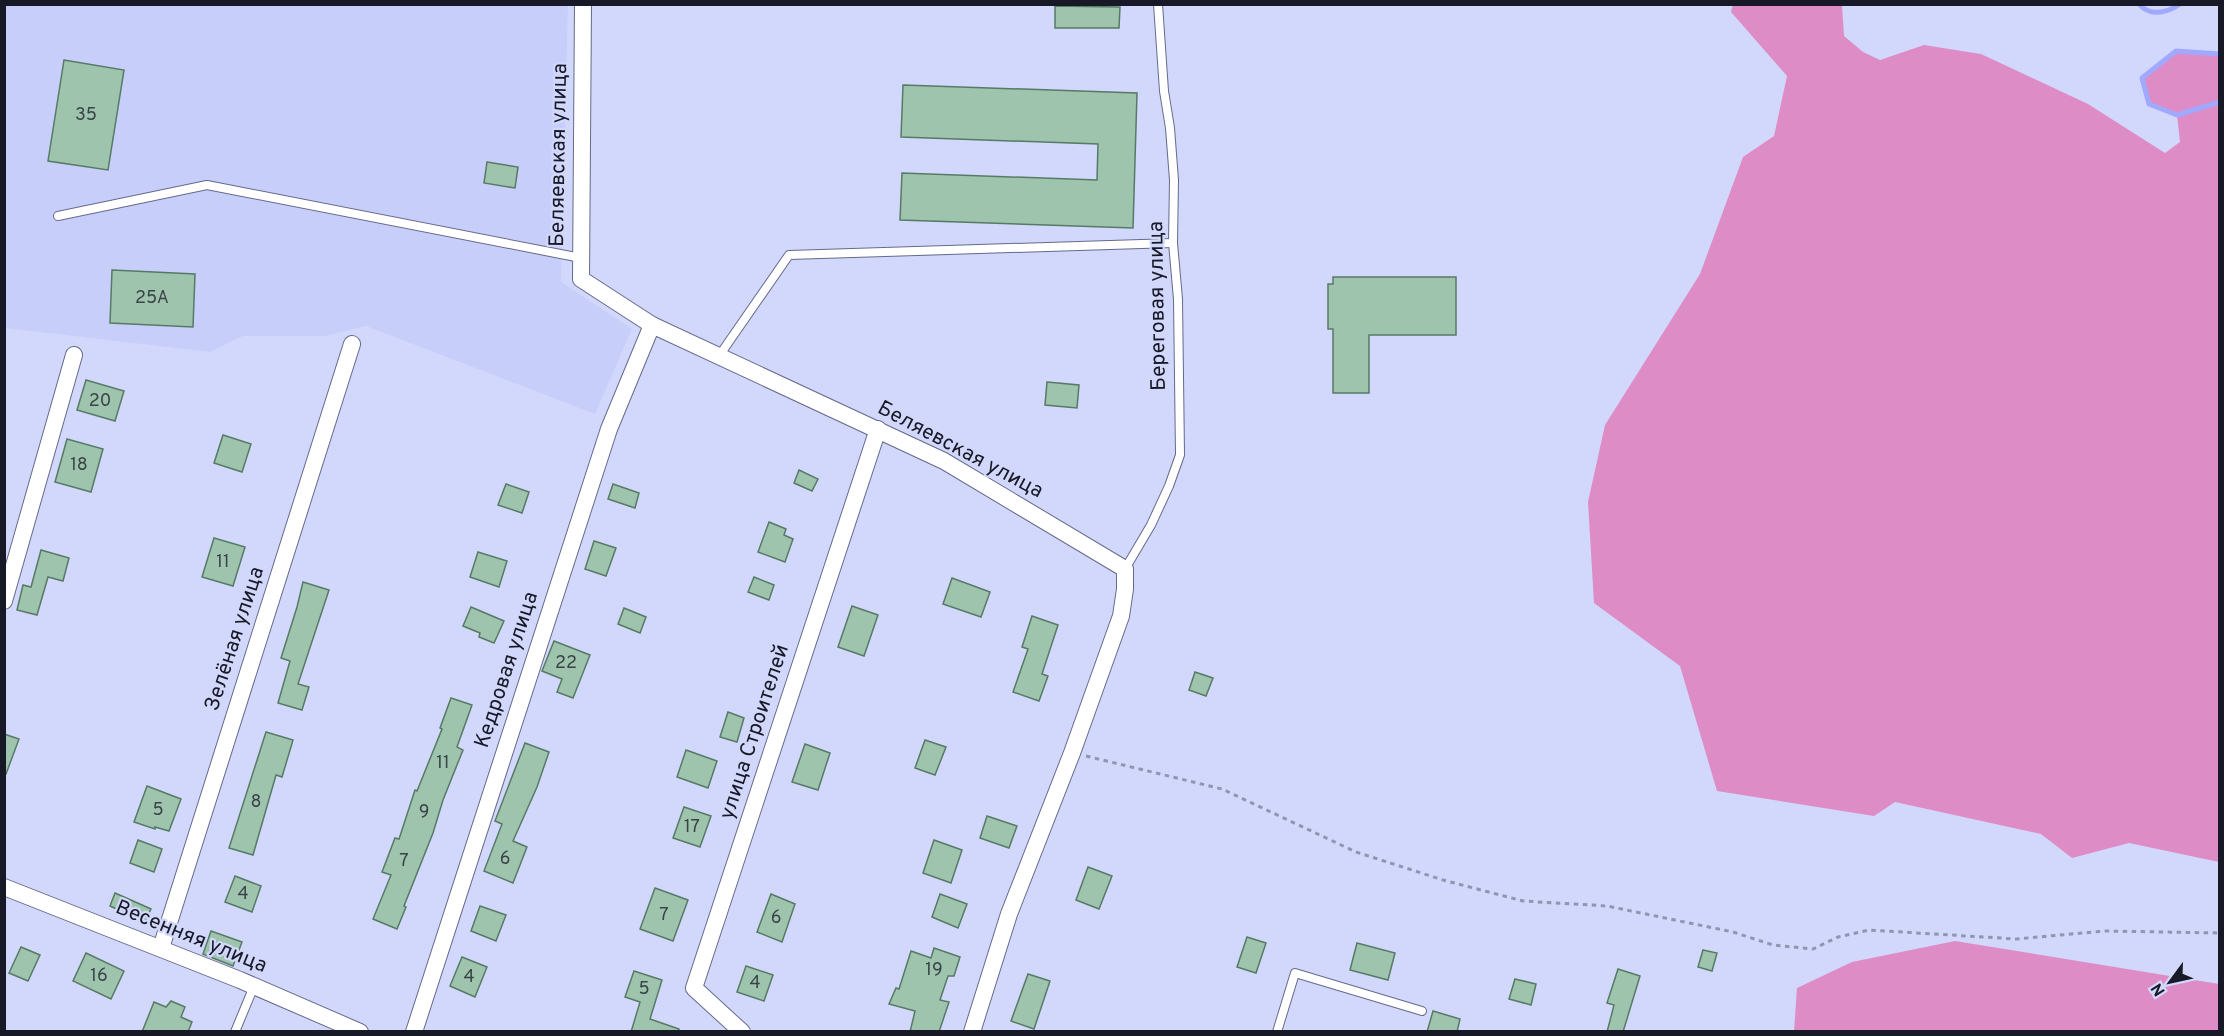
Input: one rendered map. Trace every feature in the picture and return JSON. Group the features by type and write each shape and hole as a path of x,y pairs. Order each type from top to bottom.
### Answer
{"street":[{"name":"Беляевская улица","path":"583,4 581,279 652,325 944,461 1125,569"},
{"name":"Кедровая улица","path":"414,1032 609,429 652,325"},
{"name":"Зелёная улица","path":"160,948 352,344"},
{"path":"4,601 74,355"},
{"name":"улица Строителей","path":"742,1032 694,988 878,429"},
{"path":"972,1032 1009,914 1072,753 1121,616 1125,569"},
{"name":"Весенняя улица","path":"4,888 254,986 360,1032"}],"lane":[{"name":"Береговая улица","path":"1125,569 1151,525 1180,455 1178,299 1173,243 1174,180 1170,128 1164,91 1158,4"},
{"path":"58,216 207,186 581,258"},
{"path":"718,356 789,255 1173,243"},
{"path":"1277,1032 1295,973 1422,1011"},
{"path":"235,1032 254,986"}],"path":[{"path":"1072,753 1222,789 1356,852 1443,880 1523,901 1618,909 1733,932 1773,945 1813,949 1838,937 1869,930 2016,939 2105,931 2220,933"}],"shaded area":[{"path":"1733,4 1842,5 1844,36 1863,52 1880,60 1924,45 1981,54 2088,104 2165,153 2180,142 2177,115 2149,104 2142,78 2176,51 2219,54 2219,862 2129,843 2072,858 2041,834 1895,802 1874,816 1717,791 1680,666 1594,603 1588,502 1605,425 1700,274 1743,157 1774,136 1787,76 1731,12"},
{"path":"5,5 568,5 561,282 632,329 595,414 366,326 325,336 243,336 210,352 5,328"},
{"path":"1955,941 2219,984 2219,1031 1794,1031 1797,988 1852,962"}],"building":[{"path":"1055,6 1120,7 1119,28 1055,28"},
{"path":"64,60 124,70 108,170 48,161"},
{"path":"903,85 1137,93 1133,228 900,220 902,173 1097,180 1098,144 901,137"},
{"path":"487,162 518,167 515,188 484,183"},
{"path":"112,270 195,274 193,327 110,323"},
{"path":"1333,277 1456,277 1456,335 1369,335 1369,393 1333,393 1333,329 1328,329 1328,284 1333,284"},
{"path":"86,380 124,391 115,421 77,410"},
{"path":"1047,382 1079,385 1077,408 1045,405"},
{"path":"223,435 251,444 242,472 214,463"},
{"path":"67,439 103,449 91,492 55,482"},
{"path":"799,470 818,479 812,491 794,483"},
{"path":"506,484 529,492 522,513 498,505"},
{"path":"613,484 639,493 635,508 608,499"},
{"path":"769,522 786,529 784,535 793,539 785,562 758,552"},
{"path":"214,538 245,547 233,586 202,577"},
{"path":"594,541 616,548 606,576 585,569"},
{"path":"41,550 69,558 63,581 48,577 37,615 17,610 23,585 31,587"},
{"path":"478,552 507,561 499,587 470,577"},
{"path":"754,577 774,585 769,600 748,592"},
{"path":"952,578 990,592 981,617 943,604"},
{"path":"303,582 329,590 298,684 309,687 302,710 278,703 290,661 281,658"},
{"path":"852,606 878,615 864,656 838,647"},
{"path":"471,607 504,621 494,643 479,637 480,633 463,626"},
{"path":"624,608 646,617 640,633 618,624"},
{"path":"1032,616 1058,625 1042,674 1048,676 1039,701 1013,692 1028,649 1022,647"},
{"path":"554,641 590,655 573,698 557,692 562,679 542,671"},
{"path":"1195,672 1213,678 1206,696 1189,690"},
{"path":"451,698 472,705 457,747 463,750 397,929 373,919 391,875 382,872 395,838 399,839 415,790 417,791 442,729 440,728"},
{"path":"728,712 744,718 737,742 720,737"},
{"path":"266,732 293,740 282,777 276,775 253,855 229,848"},
{"path":"4,734 19,739 6,774 4,774"},
{"path":"925,740 946,747 935,775 915,768"},
{"path":"525,743 549,752 537,787 513,841 527,847 513,883 484,871 502,824 495,821"},
{"path":"805,744 830,753 818,790 792,782"},
{"path":"686,750 717,761 708,788 677,777"},
{"path":"147,786 181,799 169,831 134,822"},
{"path":"684,807 711,816 700,847 673,838"},
{"path":"987,816 1017,826 1009,848 980,838"},
{"path":"138,840 162,849 154,872 130,863"},
{"path":"934,840 962,850 951,883 923,873"},
{"path":"1088,867 1112,876 1099,909 1076,900"},
{"path":"235,876 261,886 252,912 225,902"},
{"path":"655,888 688,900 673,941 640,929"},
{"path":"115,893 151,909 145,922 110,906"},
{"path":"771,894 795,904 782,942 757,932"},
{"path":"940,894 967,904 958,928 932,917"},
{"path":"480,906 506,915 496,941 471,931"},
{"path":"211,931 242,942 233,966 203,954"},
{"path":"1247,937 1266,943 1256,973 1237,967"},
{"path":"1357,943 1395,953 1388,980 1350,970"},
{"path":"21,947 40,955 28,981 9,973"},
{"path":"934,948 960,957 954,976 948,976 940,1000 949,1002 939,1032 910,1032 915,1011 889,1004 896,988 899,989 911,951 931,958"},
{"path":"1703,950 1717,953 1712,971 1698,967"},
{"path":"86,953 124,971 111,999 73,981"},
{"path":"462,957 487,967 475,997 450,986"},
{"path":"746,966 773,975 764,1001 737,992"},
{"path":"1618,969 1640,976 1623,1032 1607,1032 1614,1005 1607,1003"},
{"path":"634,971 662,980 650,1019 679,1029 678,1032 631,1032 640,1002 625,997"},
{"path":"1028,974 1050,981 1034,1029 1011,1021"},
{"path":"1515,979 1536,984 1531,1005 1509,999"},
{"path":"171,1001 185,1007 181,1017 192,1022 188,1032 142,1032 154,1002 166,1007"},
{"path":"1433,1011 1460,1019 1457,1032 1427,1032"}],"waterway":[{"path":"2139,4 2153,12 2170,10 2180,4"},
{"path":"2220,54 2176,51 2142,78 2149,104 2177,115 2220,102"}]}
